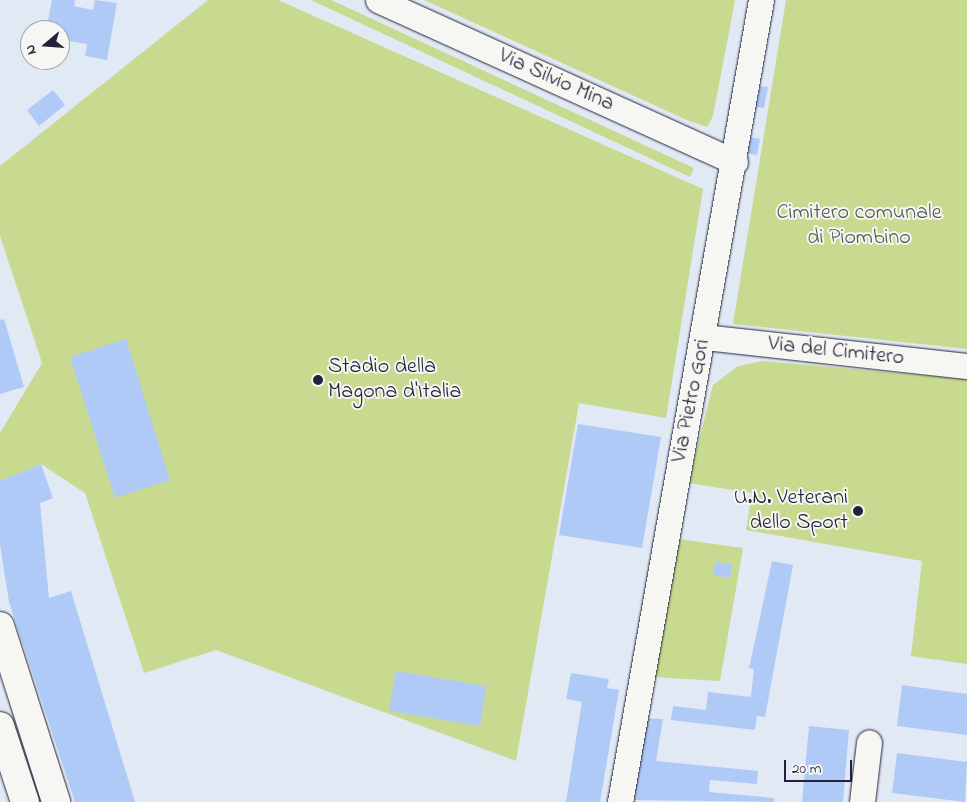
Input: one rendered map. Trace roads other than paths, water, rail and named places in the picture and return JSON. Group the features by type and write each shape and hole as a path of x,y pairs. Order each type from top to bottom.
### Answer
{"street":[{"name":"Via Silvio Mina","path":"378,0 735,162"},
{"name":"Via Pietro Gori","path":"620,802 735,162 761,0"},
{"name":"Via del Cimitero","path":"704,337 967,366"},
{"path":"0,626 56,802"},
{"path":"0,726 25,802"},
{"path":"862,802 869,742"}],"place":[{"name":"Stadio della Magona d'Italia","path":"318,380"},
{"name":"U.N. Veterani dello Sport","path":"858,511"}],"park label":[{"name":"Cimitero comunale di Piombino","path":"859,226"}]}
